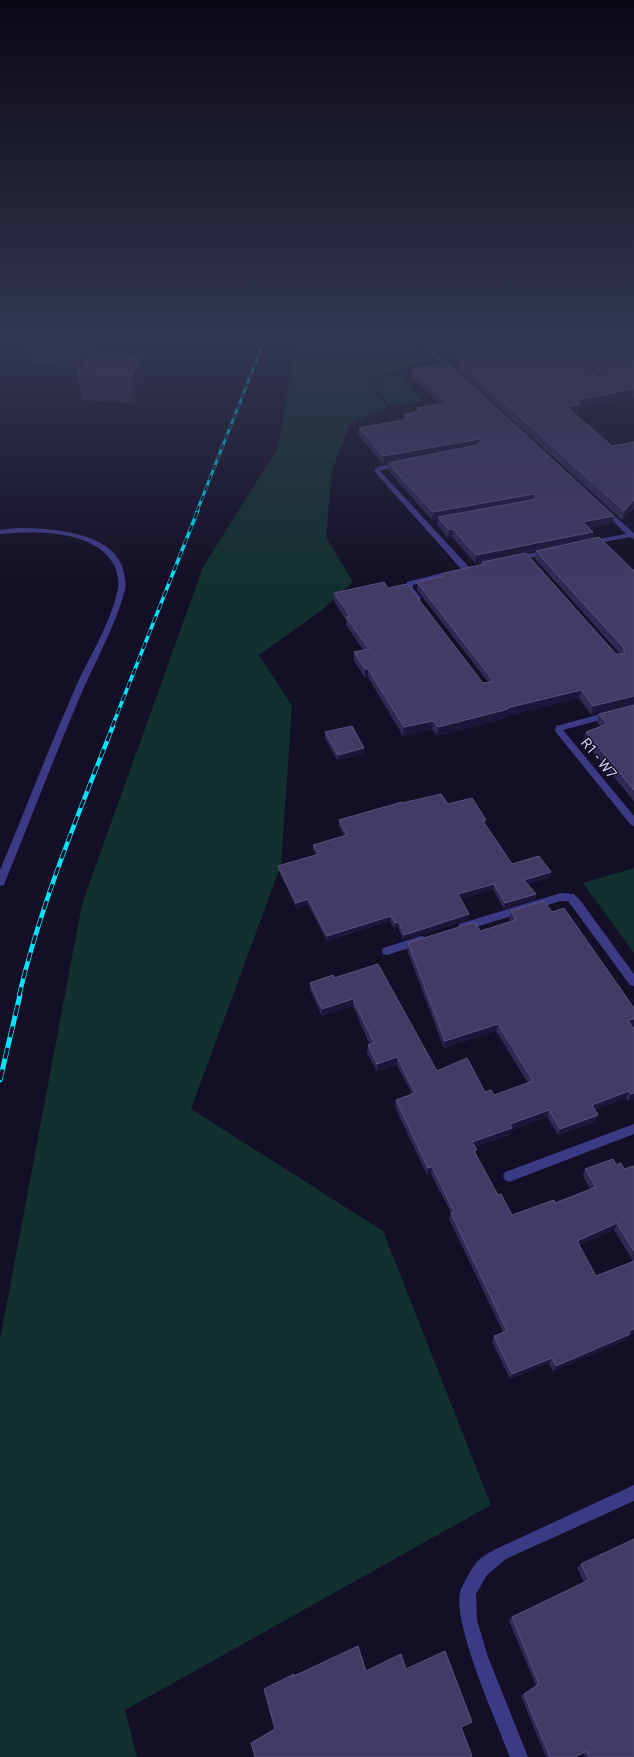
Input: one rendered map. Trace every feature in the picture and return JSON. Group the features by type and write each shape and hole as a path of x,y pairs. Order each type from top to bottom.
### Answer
{"street":[{"path":"409,462 379,468 377,471 470,568 410,584 409,588 424,606"},
{"path":"598,504 633,536"},
{"path":"0,532 35,530 63,533 80,537 97,544 113,556 120,569 123,584 112,618 79,689 0,882"},
{"path":"586,544 633,536"},
{"path":"511,560 529,559 556,550"},
{"name":"R1 - W7","path":"634,708 559,728 559,730 634,823"},
{"path":"455,930 561,897 570,897 634,982"},
{"path":"387,951 432,937"},
{"path":"509,1176 634,1129"},
{"path":"519,1757 480,1657 469,1620 468,1593 481,1569 501,1554 634,1493"}],"green space":[{"path":"283,421 357,421 350,424 332,470 326,537 353,582 322,610 259,655 292,706 281,865 191,1109 383,1231 491,1505 125,1710 137,1757 0,1757 0,1340 82,904 203,567 278,448"},
{"path":"634,868 634,953 583,883"}],"building":[{"path":"397,421 511,421 614,516 583,522 593,532 476,555 453,529 449,530 438,517 532,500 536,498 536,495 534,494 433,512 388,463 477,445 480,443 480,439 383,456 359,428"},
{"path":"524,421 583,421 612,446 634,442 634,500 624,511"},
{"path":"599,537 634,570 634,696 593,706 581,690 438,727 433,721 404,727 368,669 365,669 354,652 369,649 346,617 350,616 334,593 384,582 388,588 407,584 483,683 492,682 492,679 417,582 443,576 441,574 484,564 482,562 526,553 616,654 624,654 624,648 536,551"},
{"path":"634,705 634,790 586,732 607,724 599,714"},
{"path":"352,726 364,748 338,755 325,732"},
{"path":"441,794 448,804 472,798 486,820 483,821 512,864 539,856 551,872 524,880 536,894 505,903 494,884 458,894 469,914 404,935 399,922 395,923 391,916 327,936 308,899 296,903 278,866 319,854 313,845 347,835 339,820 402,802"},
{"path":"544,901 552,912 564,908 634,1008 634,1019 628,1020 634,1029 634,1093 631,1094 629,1091 592,1105 598,1115 560,1129 549,1110 510,1124 512,1128 472,1142 477,1150 474,1151 498,1195 501,1194 512,1215 554,1200 555,1203 596,1187 585,1169 613,1159 616,1165 621,1163 624,1169 634,1166 634,1251 617,1223 577,1241 596,1276 634,1261 634,1329 628,1331 630,1334 556,1366 552,1358 512,1374 494,1336 507,1331 451,1213 454,1212 432,1167 428,1168 396,1100 415,1093 397,1057 377,1064 368,1045 374,1043 353,999 322,1009 310,983 333,975 334,978 378,964 437,1071 467,1058 485,1092 491,1090 494,1095 533,1081 498,1024 445,1041 408,943 475,922 480,931 516,920 511,911"},
{"path":"634,1539 634,1757 589,1757 587,1751 575,1757 550,1757 524,1694 539,1684 512,1617 589,1580 581,1564"},
{"path":"358,1646 366,1671 401,1654 406,1669 445,1651 472,1722 461,1727 472,1756 255,1757 251,1743 275,1729 264,1689"}],"railway":[{"path":"197,511 233,421"},
{"path":"112,727 198,510"},
{"path":"19,996 49,893 113,726"},
{"path":"0,1080 20,995"}]}
